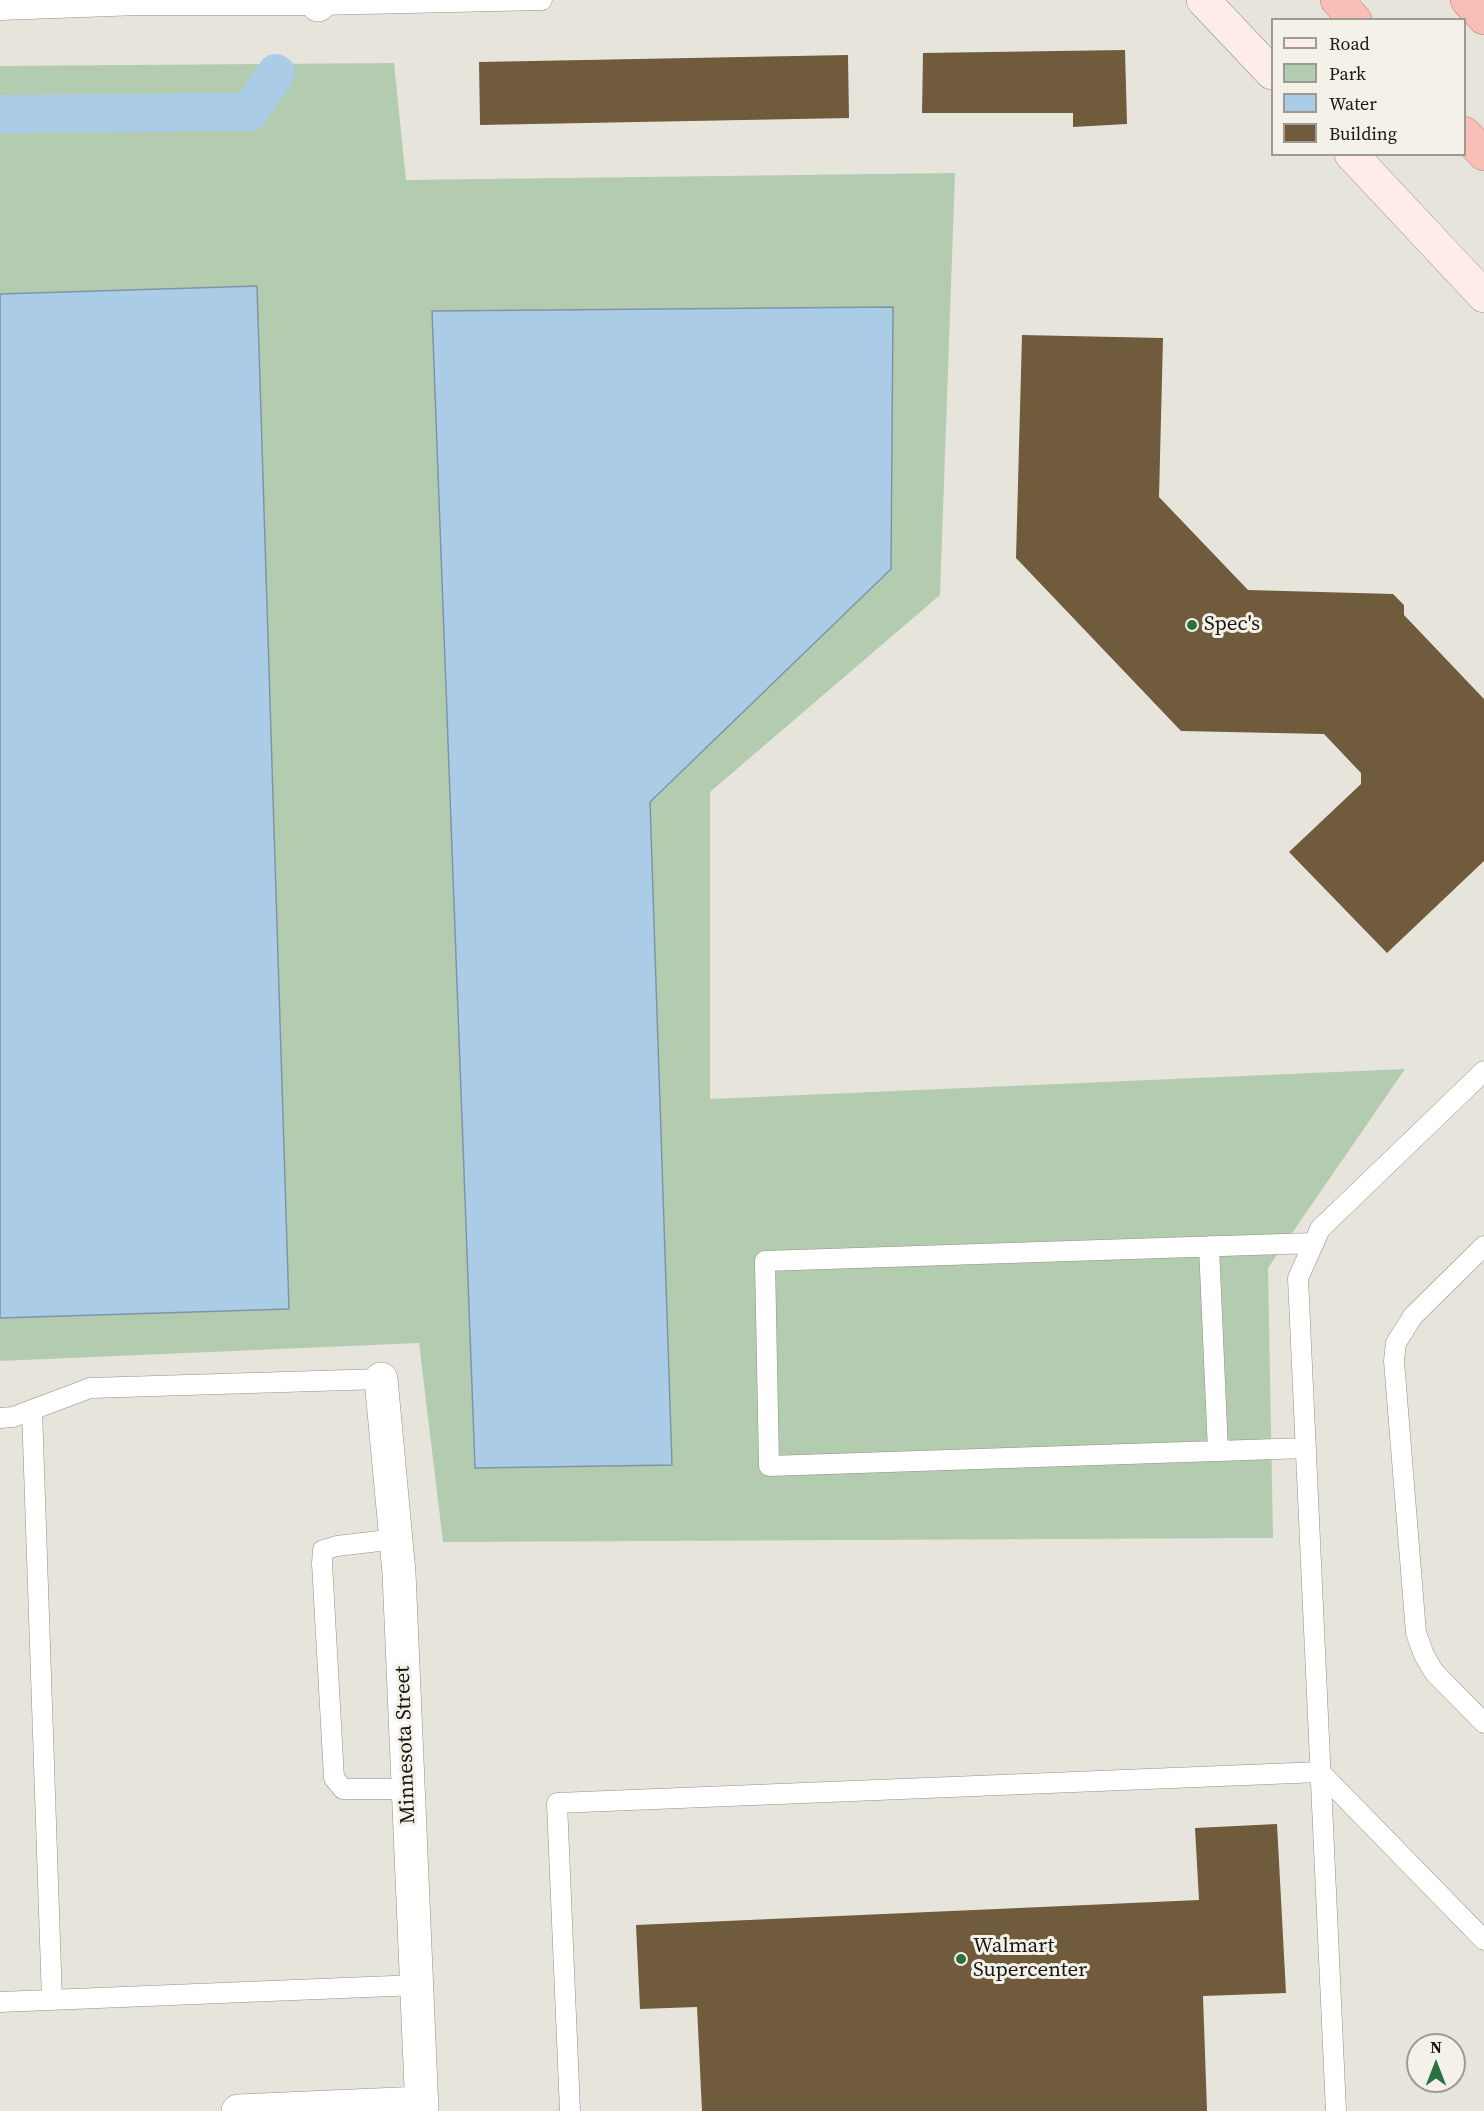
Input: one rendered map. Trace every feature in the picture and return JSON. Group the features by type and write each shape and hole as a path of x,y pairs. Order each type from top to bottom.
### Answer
{"highway":[{"path":"1337,0 1353,18"},
{"path":"1467,0 1484,18"},
{"path":"1466,135 1484,154"}],"main road":[{"path":"1203,0 1271,72"},
{"path":"1352,156 1484,296"}],"street":[{"name":"Minnesota Street","path":"381,1379 399,1573 422,2107"},
{"path":"238,2111 422,2107"}],"lane":[{"path":"0,10 139,5 542,0"},
{"path":"1336,2111 1298,1278 1320,1229 1484,1071"},
{"path":"1306,1448 769,1466 765,1261 1314,1243"},
{"path":"1209,1246 1218,1451"},
{"path":"1484,1246 1413,1316 1396,1343 1394,1361 1416,1633 1424,1655 1434,1672 1484,1723"},
{"path":"0,1418 13,1417 90,1388 381,1379"},
{"path":"32,1410 51,2000"},
{"path":"396,1539 337,1546 323,1550 322,1563 334,1778 343,1789 408,1789"},
{"path":"570,2111 557,1803 1320,1772 1484,1940"},
{"path":"0,2002 417,1985"}],"green space":[{"path":"394,63 406,180 955,173 940,595 710,792 710,1099 1405,1069 1268,1268 1273,1538 443,1542 419,1343 0,1361 0,66"}],"water":[{"path":"257,286 289,1309 0,1318 0,294"},
{"path":"893,307 891,569 650,802 672,1465 475,1468 432,311"}],"building":[{"path":"1125,50 1127,124 1073,127 1073,113 922,113 923,53"},
{"path":"848,55 849,118 480,125 479,62"},
{"path":"1022,335 1163,338 1159,497 1248,590 1393,594 1404,605 1404,615 1484,699 1484,861 1387,953 1289,852 1361,784 1361,773 1324,734 1181,731 1016,558"},
{"name":"Walmart Supercenter","path":"1277,1824 1286,1993 1203,1996 1207,2111 702,2111 697,2007 640,2009 636,1925 1199,1900 1195,1828"}],"waterway":[{"path":"0,114 249,112 276,73"}],"place":[{"name":"Spec's","path":"1192,625"},
{"name":"Walmart Supercenter","path":"961,1959"}]}
